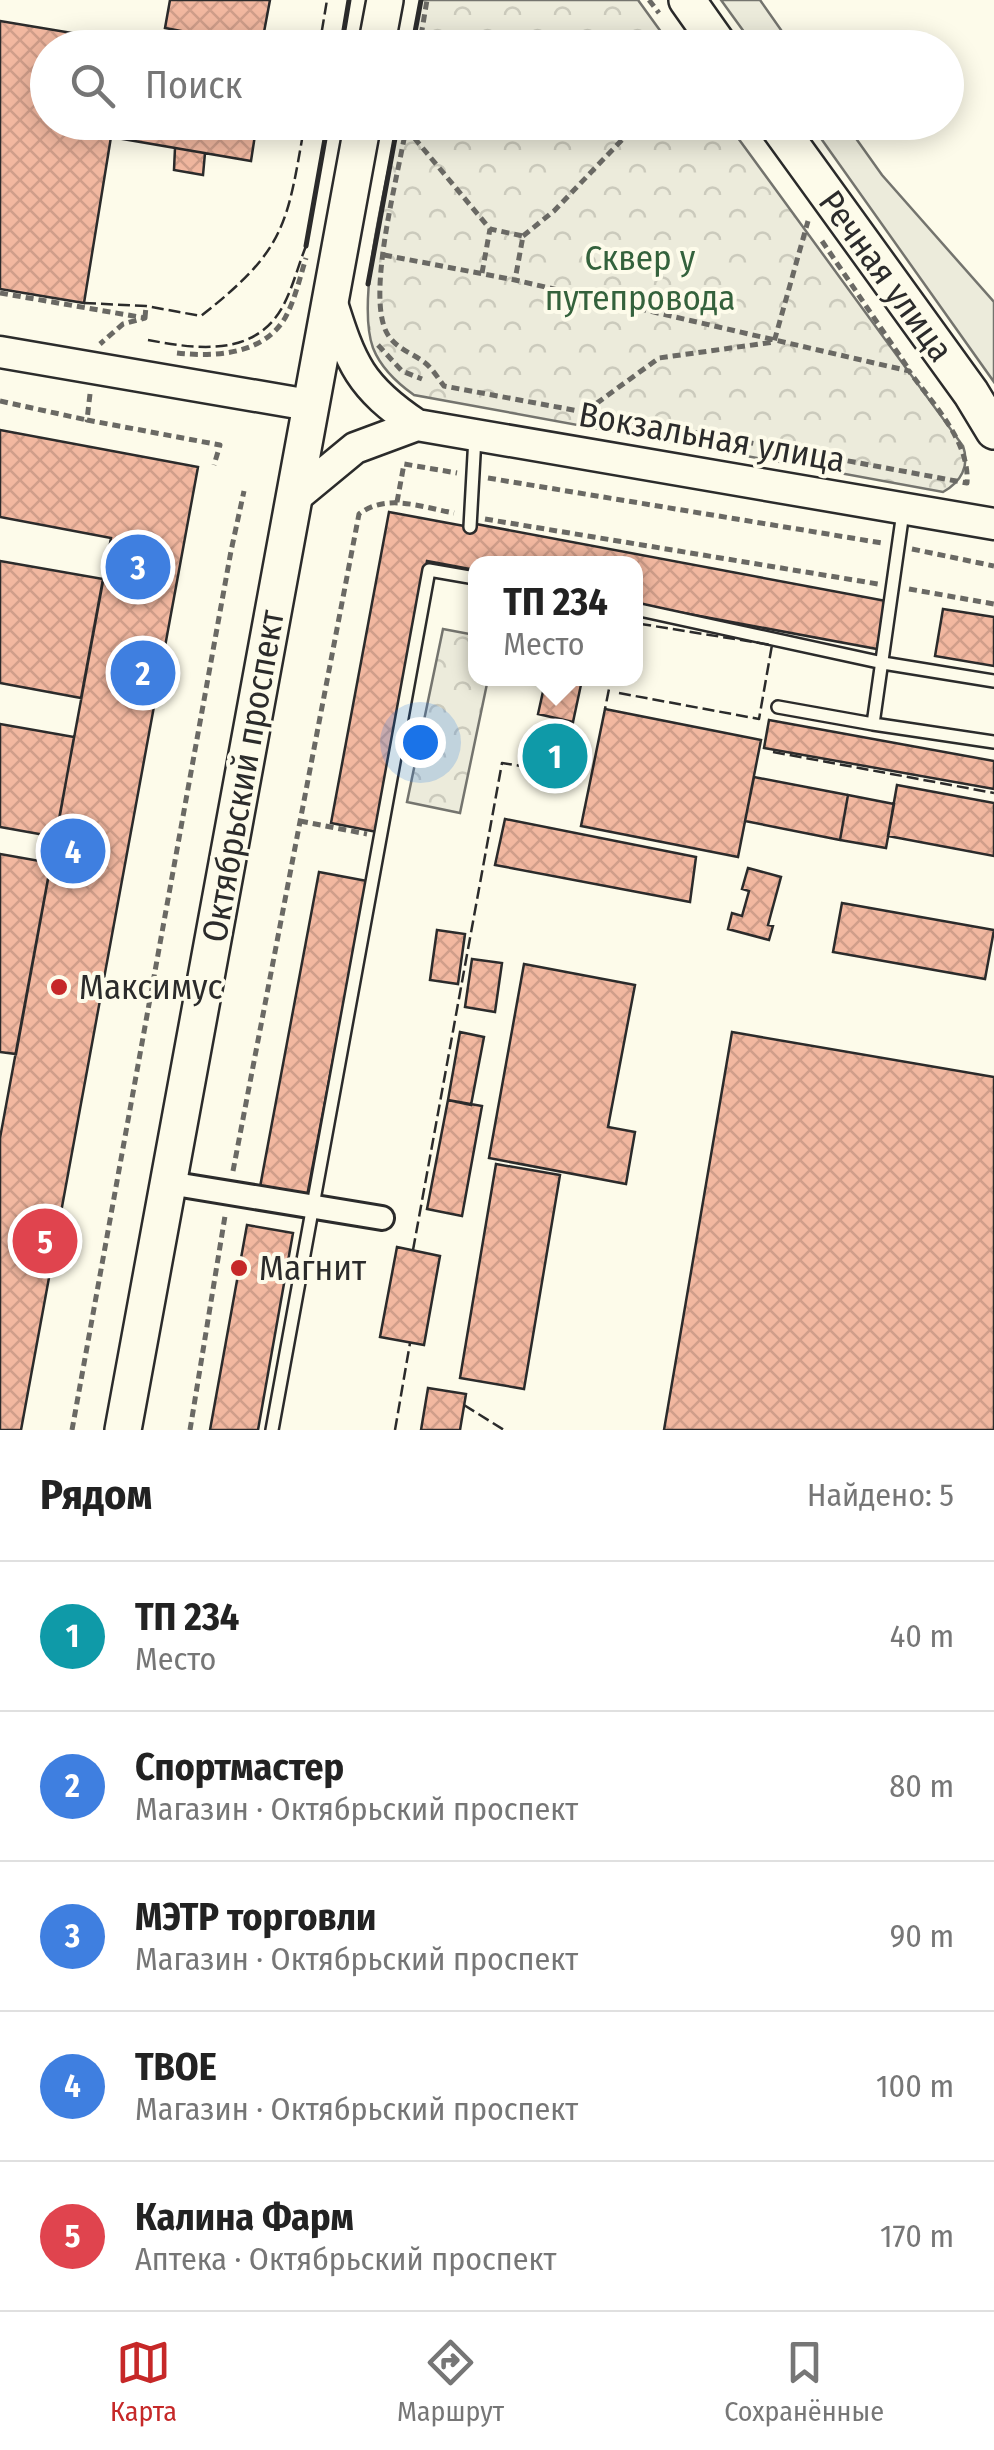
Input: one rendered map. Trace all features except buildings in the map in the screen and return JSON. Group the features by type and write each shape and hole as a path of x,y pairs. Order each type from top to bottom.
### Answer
{"main road":[{"path":"379,30 384,0"},
{"path":"687,0 708,30"},
{"name":"Октябрьский проспект","path":"123,1430 359,140"},
{"name":"Речная улица","path":"770,140 972,393 994,431"},
{"name":"Вокзальная улица","path":"331,300 345,345 364,380 383,402 417,425 994,524"},
{"path":"0,352 309,406"},
{"name":"Вокзальная улица","path":"292,500 354,448 417,425"}],"street":[{"path":"169,1183 382,1218"}],"lane":[{"path":"470,522 476,434"},
{"path":"873,724 903,508"},
{"path":"272,1430 429,570 456,570 468,575"},
{"path":"643,612 884,662 994,680"},
{"path":"778,706 994,742"}],"path":[{"path":"422,30 427,0"},
{"path":"404,140 378,280 379,310 388,334 407,354 424,362 444,386 967,483 968,469 959,443 798,207"},
{"path":"419,140 490,229 523,236"},
{"path":"515,280 523,236 554,212 622,140"},
{"path":"774,342 808,222"},
{"path":"482,273 490,229"},
{"path":"166,351 220,356 243,350 266,336 284,320 310,246"},
{"path":"384,255 515,280 909,371"},
{"path":"144,318 146,306"},
{"path":"373,335 391,362 422,379"},
{"path":"100,342 117,344"},
{"path":"584,413 660,358 774,342"},
{"path":"0,400 88,420"},
{"path":"397,502 404,464 900,546 994,566"},
{"path":"72,1430 230,551 244,492"},
{"path":"190,1430 229,1195 358,514 375,502 397,502 470,522 994,604"},
{"path":"298,820 380,836"}],"green space":[{"path":"421,0 638,0 660,30 415,30"},
{"path":"721,0 760,0 781,30 743,30"},
{"name":"Сквер у путепровода","path":"395,140 739,140 963,446 964,467 955,483 943,492 414,395 380,362 373,348 368,299 375,237"},
{"path":"822,140 857,140 882,175 994,302 994,382"},
{"path":"443,629 468,634 468,686 487,686 460,813 407,802"}],"fence":[{"path":"322,30 327,0"},
{"path":"84,303 146,306 201,316 267,253 287,211 302,140"},
{"path":"148,340 204,347 241,342 257,335 283,306 306,246"},
{"path":"619,693 759,719 772,645 643,624"},
{"path":"605,709 610,686"},
{"path":"566,750 573,722"},
{"path":"773,752 994,793"},
{"path":"413,1250 502,763 546,770"},
{"path":"395,1430 410,1343"},
{"path":"464,1405 504,1430"}],"wall":[{"path":"344,30 349,0"},
{"path":"415,30 421,0"},
{"path":"306,246 325,140"},
{"path":"368,284 395,140"}],"place":[{"name":"МЭТР торговли","path":"138,567"},
{"name":"Спортмастер","path":"143,673"},
{"name":"ТП 234","path":"555,756"},
{"name":"ТВОЕ","path":"73,851"},
{"name":"Максимус","path":"59,987"},
{"name":"Калина Фарм","path":"45,1241"},
{"name":"Магнит","path":"239,1268"}]}
